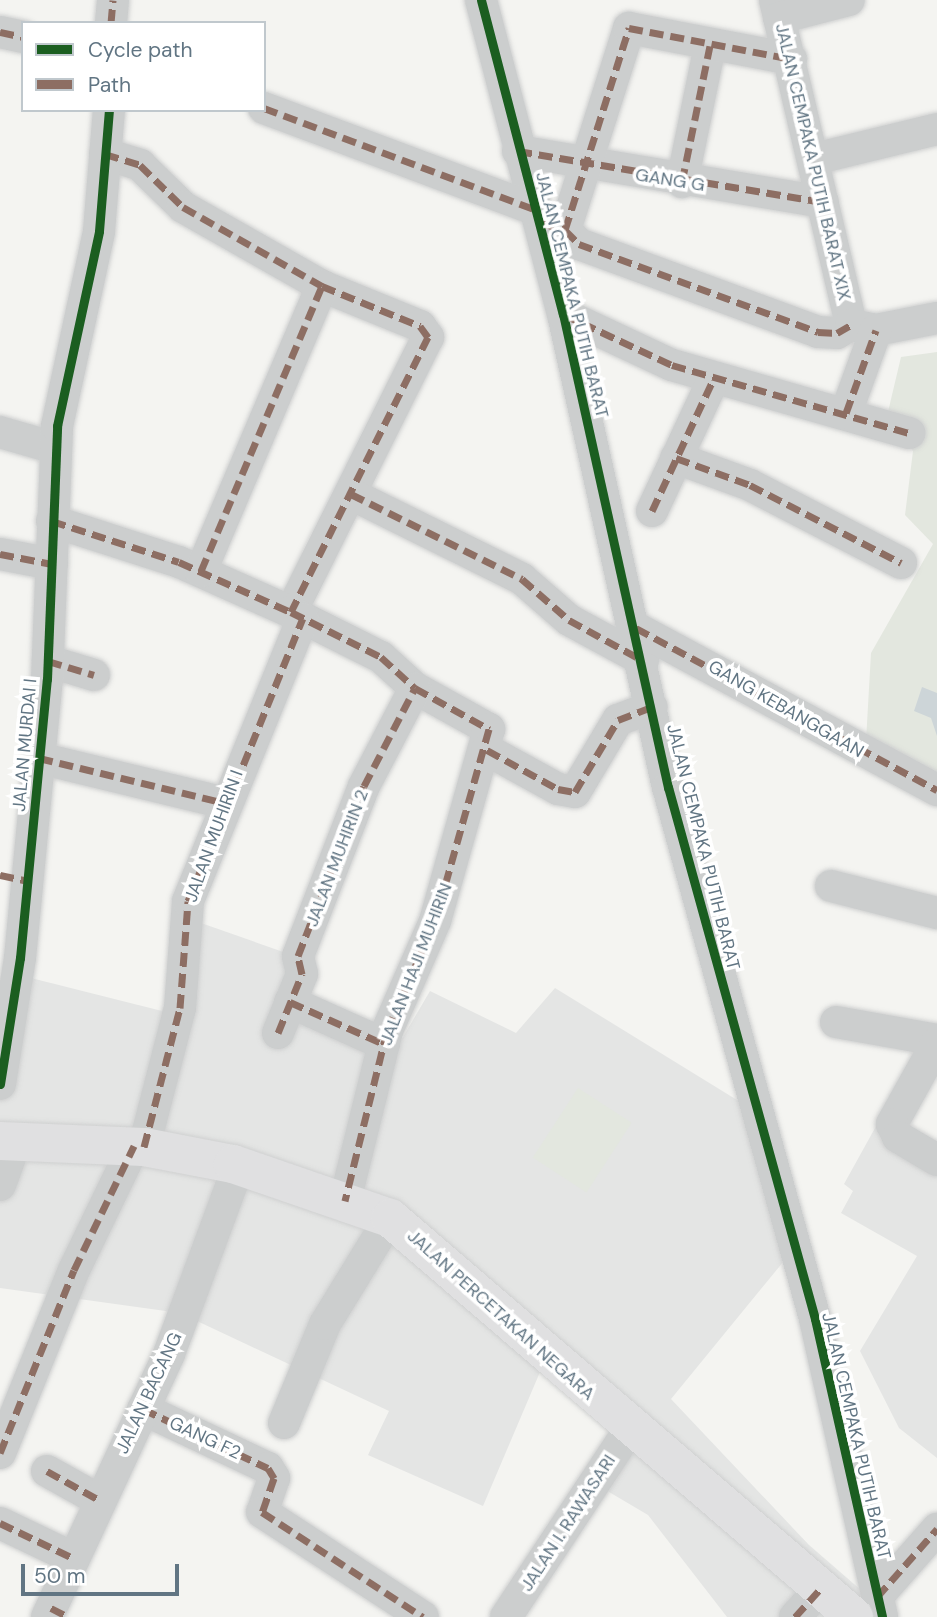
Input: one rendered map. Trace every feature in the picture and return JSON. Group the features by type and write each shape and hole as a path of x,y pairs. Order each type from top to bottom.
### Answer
{"main road":[{"name":"JALAN PERCETAKAN NEGARA","path":"8,1141 139,1147 239,1165 390,1218 630,1429 820,1589 871,1610"}],"street":[{"path":"111,21 113,0"},
{"name":"JALAN CEMPAKA PUTIH BARAT","path":"481,0 518,151 548,221 563,314 636,628 668,787 815,1319 871,1610"},
{"path":"777,9 849,0"},
{"name":"JALAN CEMPAKA PUTIH BARAT XIX","path":"777,9 823,202 863,328"},
{"path":"548,221 584,163 629,28 710,46 791,59"},
{"path":"0,32 21,37"},
{"path":"681,182 710,46"},
{"path":"266,109 548,221 579,244 818,332 837,333 937,318"},
{"name":"JALAN MURDAI I","path":"0,1084 14,878 39,758 48,661 55,448 99,230 108,112"},
{"path":"814,159 937,129"},
{"name":"GANG G","path":"518,151 681,182 823,202"},
{"path":"105,154 140,165 183,206 322,286 201,571"},
{"name":"JALAN MUHIRIN I","path":"0,1453 74,1270 139,1147 180,1008 188,901 297,615 351,494 428,337 419,326 322,286"},
{"path":"563,314 714,378 846,413 909,433"},
{"path":"846,413 863,328"},
{"path":"652,511 714,378"},
{"path":"0,432 55,448"},
{"path":"676,458 750,485 901,563"},
{"path":"351,494 522,579 569,620 643,660"},
{"path":"51,522 201,571 381,657 415,688 485,724 486,750 558,789 575,792 618,720 652,707"},
{"path":"0,554 52,564"},
{"name":"GANG KEBANGGAAN","path":"636,628 922,787 937,801"},
{"path":"48,661 94,675"},
{"name":"JALAN MUHIRIN 2","path":"278,1033 302,974 298,956 365,786 415,688"},
{"name":"JALAN HAJI MUHIRIN","path":"345,1201 384,1044 435,921 486,750"},
{"path":"39,758 225,803"},
{"path":"831,886 937,913"},
{"path":"290,1002 384,1044"},
{"path":"836,1022 937,1041 893,1118 898,1137 937,1160"},
{"path":"0,1185 8,1141"},
{"name":"JALAN BACANG","path":"56,1614 73,1558 143,1409 239,1165"},
{"path":"284,1423 325,1324 390,1218"},
{"name":"GANG F2","path":"143,1409 268,1468 274,1478 262,1513 423,1617"},
{"name":"JALAN I. RAWASARI","path":"506,1617 630,1429"},
{"path":"47,1471 99,1500"},
{"path":"0,1523 73,1558"},
{"path":"871,1610 937,1529"},
{"path":"794,1617 820,1589"}],"shaded area":[{"path":"937,352 937,790 866,741 871,653 933,544 905,515 913,451 887,416 901,357"},
{"path":"922,687 937,693 937,736 931,718 914,711"},
{"path":"201,923 309,961 300,993 399,1044 430,991 516,1033 555,988 750,1108 788,1256 671,1399 809,1545 892,1617 727,1617 648,1515 582,1476 616,1431 540,1372 483,1506 368,1455 389,1411 180,1313 0,1288 0,1030 31,978 162,1011"},
{"path":"578,1088 632,1123 586,1192 533,1158"},
{"path":"885,1110 937,1143 937,1458 899,1428 860,1351 917,1256 841,1213 853,1191 844,1184"}],"marked path":[{"path":"111,21 113,0"},
{"path":"565,230 629,28 791,59"},
{"path":"0,32 21,37"},
{"path":"682,182 710,46"},
{"path":"266,109 537,210"},
{"path":"518,151 823,202"},
{"path":"105,154 140,165 183,207 322,286 420,326 428,337 291,612"},
{"path":"541,223 565,230 579,244 818,332 837,333 851,325"},
{"path":"201,571 322,286"},
{"path":"563,314 672,365 909,433"},
{"path":"846,413 876,330"},
{"path":"652,511 714,378"},
{"path":"676,458 750,485 901,563"},
{"path":"351,494 522,579 569,620 642,660"},
{"path":"52,521 179,562 291,612 381,657 415,688 489,729 435,921 387,1031 345,1201"},
{"path":"0,554 52,564"},
{"path":"144,1147 180,1008 188,901 303,618"},
{"path":"636,628 937,790"},
{"path":"48,661 94,675"},
{"path":"278,1033 302,974 298,956 364,786 415,688"},
{"path":"487,750 558,789 575,792 618,720 652,707"},
{"path":"39,758 225,803"},
{"path":"0,875 28,881"},
{"path":"290,1002 384,1044"},
{"path":"0,1453 74,1270 134,1146"},
{"path":"143,1409 268,1468 274,1478 262,1512 423,1617"},
{"path":"47,1471 99,1500"},
{"path":"0,1523 73,1558"},
{"path":"877,1597 937,1529"},
{"path":"795,1617 820,1589"},
{"path":"51,1608 69,1617"}],"cycle path":[{"path":"481,0 563,314 668,787 815,1319 882,1617"},
{"path":"0,1084 20,958 47,679 57,426 99,231 109,112"}]}
